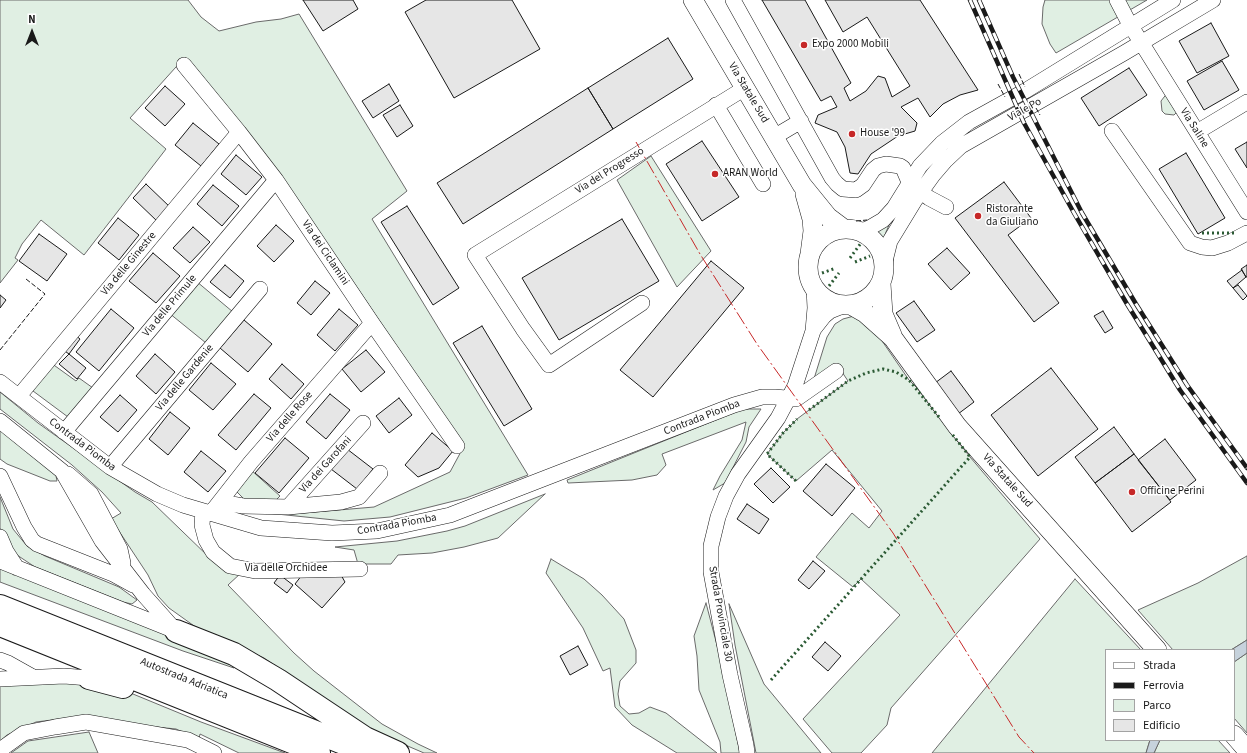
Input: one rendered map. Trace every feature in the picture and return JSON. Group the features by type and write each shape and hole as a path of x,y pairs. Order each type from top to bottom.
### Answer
{"highway":[{"name":"Autostrada Adriatica","path":"0,606 368,753"},
{"name":"Autostrada Adriatica","path":"0,625 319,753"},
{"path":"176,631 234,654 278,680 365,738 398,753"},
{"path":"89,678 123,687 262,741 284,739"}],"main road":[{"name":"Via Statale Sud","path":"693,0 802,185"},
{"path":"802,185 828,217 852,230 870,237 877,245 882,255 884,275 880,284 875,292 860,303 848,305 836,304 827,300 814,288 809,278 808,268 813,231 812,219 802,185"},
{"path":"809,257 818,241 830,233 852,230"},
{"path":"880,284 884,314 893,338"},
{"path":"848,305 865,313 893,338"},
{"name":"Via Statale Sud","path":"893,338 957,426 1156,649"},
{"path":"1235,736 1247,750"}],"street":[{"path":"733,0 832,178 843,189 856,190 863,185 873,170 878,166 886,164 900,166 903,168 915,187 929,198 946,207"},
{"name":"Via Saline","path":"1118,0 1131,26 1247,212"},
{"name":"Viale Po","path":"884,265 890,241 915,187 920,166 942,143 969,122 1025,91 1173,0"},
{"name":"Viale Po","path":"852,230 871,227 883,220 915,187 962,146 1142,43 1213,0"},
{"name":"Via dei Ciclamini","path":"184,65 276,180 457,446"},
{"name":"Via del Progresso","path":"642,303 549,365 523,329 475,255 745,88"},
{"path":"1197,132 1247,102"},
{"path":"716,105 763,184"},
{"path":"774,137 801,121"},
{"path":"1112,131 1190,243 1202,247 1212,248 1228,243 1247,233"},
{"name":"Via delle Ginestre","path":"19,396 239,132"},
{"name":"Via delle Primule","path":"64,432 276,180"},
{"name":"Strada Provinciale 30","path":"747,753 711,572 711,546 718,517 726,496 738,474 778,418 795,386 812,330 815,308 814,288"},
{"name":"Via delle Gardenie","path":"110,467 260,289"},
{"name":"Strada Provinciale 30","path":"812,330 830,311 848,305"},
{"name":"Via delle Rose","path":"211,509 372,323"},
{"path":"789,398 796,399 836,371"},
{"name":"Contrada Piomba","path":"0,382 110,467 157,494 183,505 211,509 261,528 332,533 377,531 450,515 734,405 762,397 789,398"},
{"path":"0,421 62,471 102,541 139,589 176,631"},
{"name":"Via dei Garofani","path":"288,507 363,423"},
{"path":"211,509 243,506 288,507 341,502 359,497 380,473"},
{"path":"0,476 28,534 37,544 113,574 139,589"},
{"name":"Via delle Orchidee","path":"211,509 202,526 206,540 213,552 230,566 255,570 360,568"},
{"path":"0,537 6,551 17,568"},
{"path":"0,562 176,631"},
{"path":"0,660 33,677"},
{"path":"1,679 64,676 89,678"},
{"path":"0,750 24,734 86,722 188,740 214,753"}],"green space":[{"path":"0,0 188,0 201,17 219,31 299,14 407,191 372,219 528,475 466,498 390,517 344,521 238,510 292,514 374,507 450,472 464,446 283,178 185,57 130,118 166,149 84,255 41,220 22,244 15,258 18,260 0,283"},
{"path":"1045,0 1147,0 1056,53 1050,44 1042,24"},
{"path":"1168,92 1178,111 1174,115 1165,114 1162,111 1161,101"},
{"path":"651,156 711,251 677,287 617,180"},
{"path":"894,214 882,243 880,239 871,231"},
{"path":"196,281 233,312 206,343 169,313"},
{"path":"854,316 869,322 909,380 917,388 970,457 1040,539 891,708 887,725 861,753 832,753 803,719 900,615 861,579 853,587 816,557 852,513 869,528 882,511 832,450 796,481 767,454 783,433 797,419 848,381 838,366 813,382 827,337 835,324 843,319"},
{"path":"51,363 76,381 79,378 93,388 68,417 29,388"},
{"path":"0,392 38,423 135,492 152,502 212,560 241,573 228,585 294,653 314,671 382,724 437,753 424,753 368,729 264,658 197,628 169,608 158,596 148,575 111,519 121,513 102,492 72,465 0,409"},
{"path":"743,409 761,409 749,427 746,442 725,483 713,490 742,440 746,422 662,454 666,465 657,475 632,480 568,483 567,480"},
{"path":"0,428 48,467 56,476 57,481 50,481 7,464 0,459"},
{"path":"251,470 280,496 274,502 245,500 234,489"},
{"path":"545,494 498,538 464,547 432,553 398,555 391,564 358,564 354,550 335,547 397,541 447,531 465,526"},
{"path":"0,497 13,529 27,546 45,556 119,587 137,600 132,604 123,602 35,567 17,555 8,544 0,528"},
{"path":"1247,556 1247,640 1233,649 1172,649 1138,610 1198,583"},
{"path":"551,559 584,579 602,595 624,619 636,650 636,663 620,681 618,694 620,706 629,714 639,713 650,707 666,713 717,753 677,753 632,725 615,707 610,668 603,671 583,628 546,573"},
{"path":"0,567 233,660 234,668 183,651 0,582"},
{"path":"1075,579 1140,649 1105,649 1105,741 1150,741 1146,753 932,753"},
{"path":"706,603 719,653 740,753 721,753 720,742 699,690 694,636"},
{"path":"729,604 764,684 821,753 756,753 735,645"},
{"path":"1247,653 1247,733 1235,719 1235,661"},
{"path":"27,682 102,684 133,694 201,722 285,753 239,753 200,734 199,739 176,729 67,718 36,722 7,735 0,741 0,685"},
{"path":"89,732 98,753 11,753 28,741"},
{"path":"1160,741 1219,741 1230,753 1154,753"}],"shaded area":[{"path":"1247,640 1247,653 1235,661 1235,649 1233,649"},
{"path":"1150,741 1160,741 1154,753 1146,753"}],"building":[{"path":"303,0 353,0 358,9 323,31"},
{"path":"426,0 512,0 540,49 454,98 405,12"},
{"path":"762,0 805,0 851,83 844,88 850,101 866,91 878,76 885,78 892,97 910,86 867,17 843,32 825,0 920,0 978,90 960,95 943,104 930,117 918,98 901,107 917,123 915,131 898,136 871,154 858,174 850,173 845,147 837,132 815,123 818,115 837,107 831,96 821,101"},
{"path":"1211,23 1229,56 1197,73 1179,41"},
{"path":"668,38 693,79 613,129 588,88"},
{"path":"1222,61 1239,90 1204,110 1187,81"},
{"path":"1129,68 1147,95 1099,126 1081,98"},
{"path":"389,84 399,101 373,118 362,101"},
{"path":"165,86 185,104 165,126 145,108"},
{"path":"588,88 613,129 463,224 437,183"},
{"path":"400,105 413,126 397,137 383,115"},
{"path":"193,123 219,144 201,166 175,145"},
{"path":"702,141 739,197 702,221 666,164"},
{"path":"1247,142 1247,168 1235,149"},
{"path":"1186,153 1225,218 1198,234 1159,169"},
{"path":"236,155 262,177 246,195 221,174"},
{"path":"1004,182 1031,218 1008,235 1059,303 1034,322 955,218"},
{"path":"146,184 171,208 158,222 133,198"},
{"path":"213,185 239,206 222,226 197,204"},
{"path":"407,206 459,288 433,305 381,222"},
{"path":"118,218 139,235 119,260 98,243"},
{"path":"622,219 659,281 559,340 522,278"},
{"path":"276,225 294,241 274,262 257,246"},
{"path":"193,227 210,242 190,263 173,248"},
{"path":"39,234 67,254 47,281 19,261"},
{"path":"947,248 970,273 951,290 928,264"},
{"path":"153,253 180,276 156,303 129,281"},
{"path":"711,261 744,288 653,397 620,370"},
{"path":"225,265 244,281 230,298 210,282"},
{"path":"1247,265 1247,277 1246,277 1241,269"},
{"path":"1242,270 1246,277 1233,288 1227,281"},
{"path":"315,281 330,293 311,315 297,303"},
{"path":"1238,285 1247,296 1243,300 1233,288"},
{"path":"0,295 6,300 0,308"},
{"path":"914,301 935,330 917,342 896,313"},
{"path":"111,309 134,328 99,371 76,352"},
{"path":"339,309 358,325 335,351 317,335"},
{"path":"1103,311 1113,328 1105,333 1094,316"},
{"path":"244,320 272,344 248,372 220,348"},
{"path":"482,326 532,409 504,426 453,343"},
{"path":"74,334 80,339 69,354 62,349"},
{"path":"366,350 385,372 361,392 342,369"},
{"path":"69,354 86,368 77,379 59,364"},
{"path":"155,354 175,372 156,394 136,376"},
{"path":"211,363 236,384 213,410 189,390"},
{"path":"282,364 304,384 291,399 269,379"},
{"path":"1051,368 1098,429 1038,476 991,415"},
{"path":"951,371 974,402 958,414 935,383"},
{"path":"254,394 271,408 236,450 218,435"},
{"path":"330,394 350,410 326,439 306,422"},
{"path":"120,395 137,410 118,432 100,417"},
{"path":"399,398 412,415 389,433 376,416"},
{"path":"170,412 190,428 168,455 149,439"},
{"path":"1114,427 1134,454 1095,483 1075,457"},
{"path":"432,433 453,451 439,468 418,477 405,465"},
{"path":"285,438 309,458 279,493 255,473"},
{"path":"1165,439 1196,480 1170,500 1138,460"},
{"path":"347,449 373,469 357,489 331,469"},
{"path":"201,451 226,471 208,492 184,472"},
{"name":"Officine Perini","path":"1134,454 1171,502 1132,532 1095,483"},
{"path":"826,464 855,488 832,516 803,491"},
{"path":"771,468 790,487 773,503 754,484"},
{"path":"747,504 769,519 759,534 737,519"},
{"path":"813,561 825,571 809,589 798,580"},
{"path":"280,575 293,585 287,593 274,583"},
{"path":"302,575 341,575 345,582 322,608 295,584"},
{"path":"825,642 841,656 828,671 812,657"},
{"path":"578,646 588,665 570,675 560,656"}],"railway":[{"path":"970,0 1024,123 1074,213 1127,304 1180,390 1247,483"},
{"path":"979,0 1013,77 1082,213 1136,304 1187,385 1247,468"}],"hedge":[{"path":"1202,233 1234,233"},
{"path":"850,258 861,243"},
{"path":"855,262 870,256"},
{"path":"822,273 836,268"},
{"path":"829,286 839,273"},
{"path":"809,410 848,381 866,373 883,369 896,372 909,380 939,417"},
{"path":"796,481 767,454 783,433 797,419"},
{"path":"771,680 970,457 952,434"}],"fence":[{"path":"1019,74 1025,87"},
{"path":"998,84 1005,97"},
{"path":"1036,108 1040,115"},
{"path":"856,221 867,220"},
{"path":"0,350 45,294 26,279"}],"power":[{"path":"636,142 700,254 757,344 893,533 1019,737 1034,753"}],"place":[{"name":"Expo 2000 Mobili","path":"804,45"},
{"name":"House '99","path":"852,134"},
{"name":"ARAN World","path":"715,174"},
{"name":"Ristorante da Giuliano","path":"978,216"},
{"name":"Officine Perini","path":"1132,492"}]}
